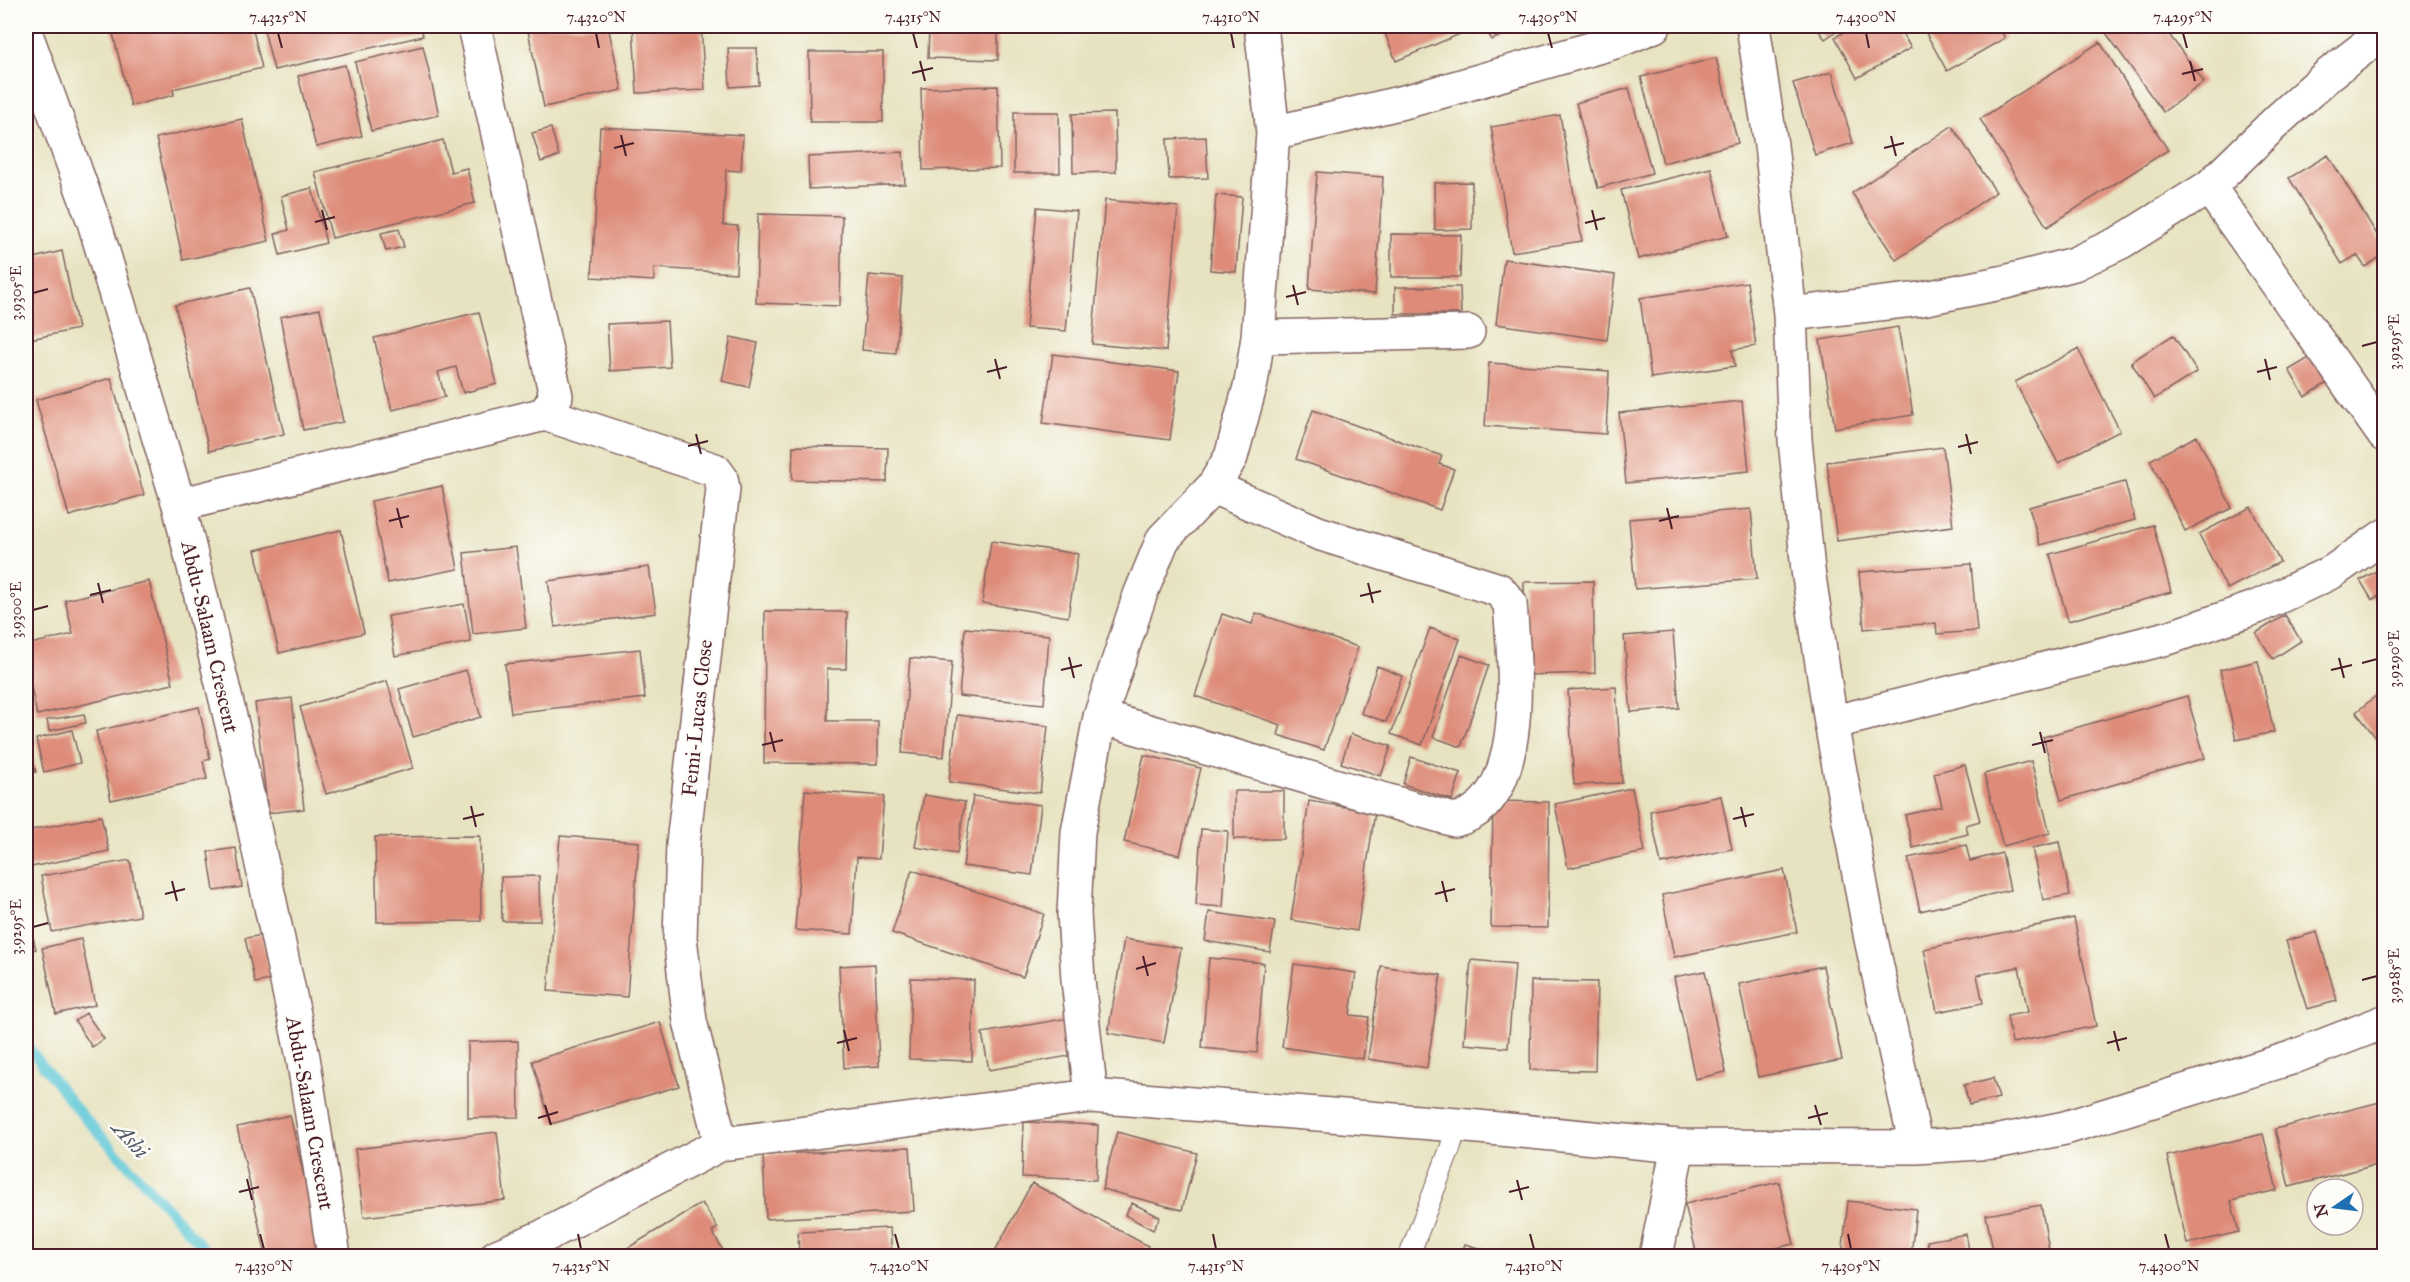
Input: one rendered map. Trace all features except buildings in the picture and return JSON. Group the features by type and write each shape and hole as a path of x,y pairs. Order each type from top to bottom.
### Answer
{"street":[{"path":"179,505 545,414 556,396 474,26"},
{"path":"1091,1096 1078,980 1074,914 1078,832 1100,717 1140,595 1163,539 1212,487 1231,457 1251,383 1258,337 1273,133 1261,26"},
{"path":"1273,133 1434,93 1615,42 1654,26"},
{"path":"1753,26 1771,145 1790,314 1795,440 1808,570 1831,723 1871,939 1916,1147"},
{"path":"1790,314 1921,299 2005,282 2074,264 2121,242 2209,187 2327,76 2385,32"},
{"name":"Abdu-Salaam Crescent","path":"26,34 94,222 179,505 234,733 303,1057 334,1257"},
{"path":"2209,187 2385,435"},
{"path":"1258,337 1468,332"},
{"name":"Femi-Lucas Close","path":"545,414 691,460 716,470 721,478 723,489 683,844 680,938 690,1021 721,1144"},
{"path":"1100,717 1454,820 1467,818 1502,778 1510,745 1515,705 1510,603 1506,596 1498,590 1318,533 1212,487"},
{"path":"1831,723 2181,633 2257,607 2332,572 2385,536"},
{"path":"497,1257 548,1247 721,1144 1091,1096 1457,1125 1678,1146 1916,1147 1995,1142 2065,1128 2291,1058 2385,1022"},
{"path":"1656,1257 1678,1146"}],"lane":[{"path":"1409,1257 1457,1125"}],"waterway":[{"name":"Ashi","path":"26,1044 75,1107 211,1256"}]}
